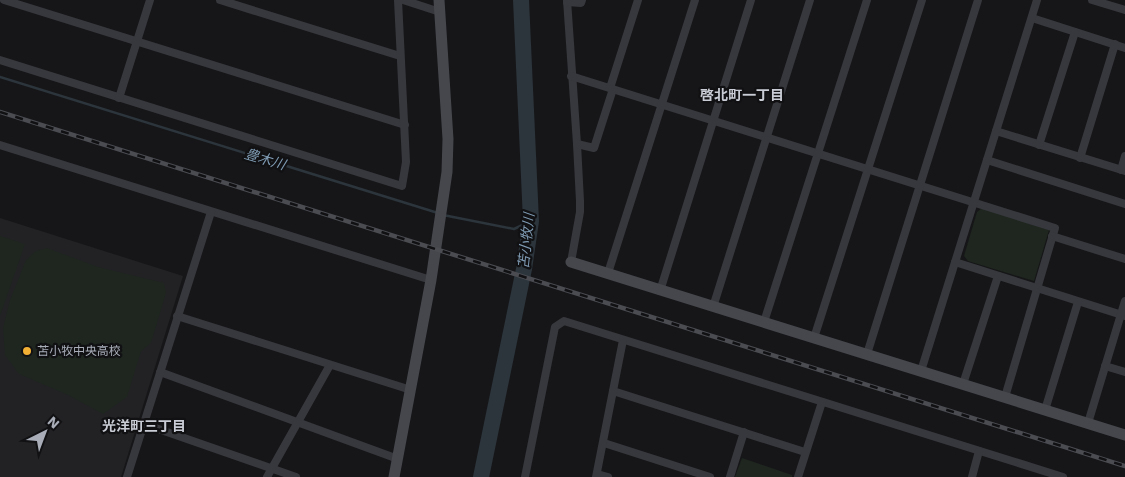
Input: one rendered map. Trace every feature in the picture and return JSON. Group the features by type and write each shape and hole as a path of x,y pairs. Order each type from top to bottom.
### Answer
{"street":[{"path":"4,0 405,126"},
{"path":"120,98 150,0"},
{"path":"220,0 400,56"},
{"path":"0,60 402,186 406,162 398,0"},
{"path":"394,477 432,280 447,172 448,139 440,6 403,0"},
{"path":"582,0 581,3 567,1 580,212 571,262 1125,435"},
{"path":"577,144 594,148 638,0"},
{"path":"608,273 695,0"},
{"path":"660,291 751,0"},
{"path":"713,307 810,0"},
{"path":"764,322 867,0"},
{"path":"814,338 922,0"},
{"path":"866,354 978,0"},
{"path":"921,371 1037,0"},
{"path":"1092,0 1125,10"},
{"path":"1032,18 1125,48"},
{"path":"1038,145 1075,32"},
{"path":"1080,158 1115,44"},
{"path":"571,76 1055,228 1005,397"},
{"path":"996,131 1123,171 1125,156"},
{"path":"0,146 432,280"},
{"path":"987,160 1125,204"},
{"path":"127,477 210,212"},
{"path":"1052,236 1125,259"},
{"path":"955,262 1123,315"},
{"path":"963,384 998,276"},
{"path":"1088,423 1123,315 1125,301"},
{"path":"1045,410 1078,302"},
{"path":"177,316 411,390"},
{"path":"525,477 555,327 564,321 1063,477"},
{"path":"608,477 597,475 623,340"},
{"path":"267,477 330,365"},
{"path":"1105,366 1125,372"},
{"path":"160,372 398,459"},
{"path":"614,391 805,452"},
{"path":"798,477 822,402"},
{"path":"144,424 296,477"},
{"path":"730,477 744,432"},
{"path":"604,443 710,477"},
{"path":"972,477 979,451"}],"shaded area":[{"path":"982,208 1049,230 1034,281 968,261 964,256 977,212"},
{"path":"0,218 183,276 121,477 0,477"},
{"path":"0,236 25,244 0,316"},
{"path":"47,248 98,267 164,283 166,293 151,343 141,351 127,397 103,414 68,395 19,374 5,355 3,328 10,300 26,260 36,251"},
{"path":"742,458 792,475 792,477 735,477"}],"waterway":[{"name":"苫小牧川","path":"481,477 524,269 531,221 521,0"},
{"name":"豊木川","path":"0,77 438,213"},
{"name":"豊木川","path":"443,215 514,229 531,221"}],"railway":[{"path":"0,112 1125,466"}],"place":[{"name":"苫小牧中央高校","path":"27,351"}],"district":[{"name":"啓北町一丁目","path":"742,95"},
{"name":"光洋町三丁目","path":"144,426"}]}
